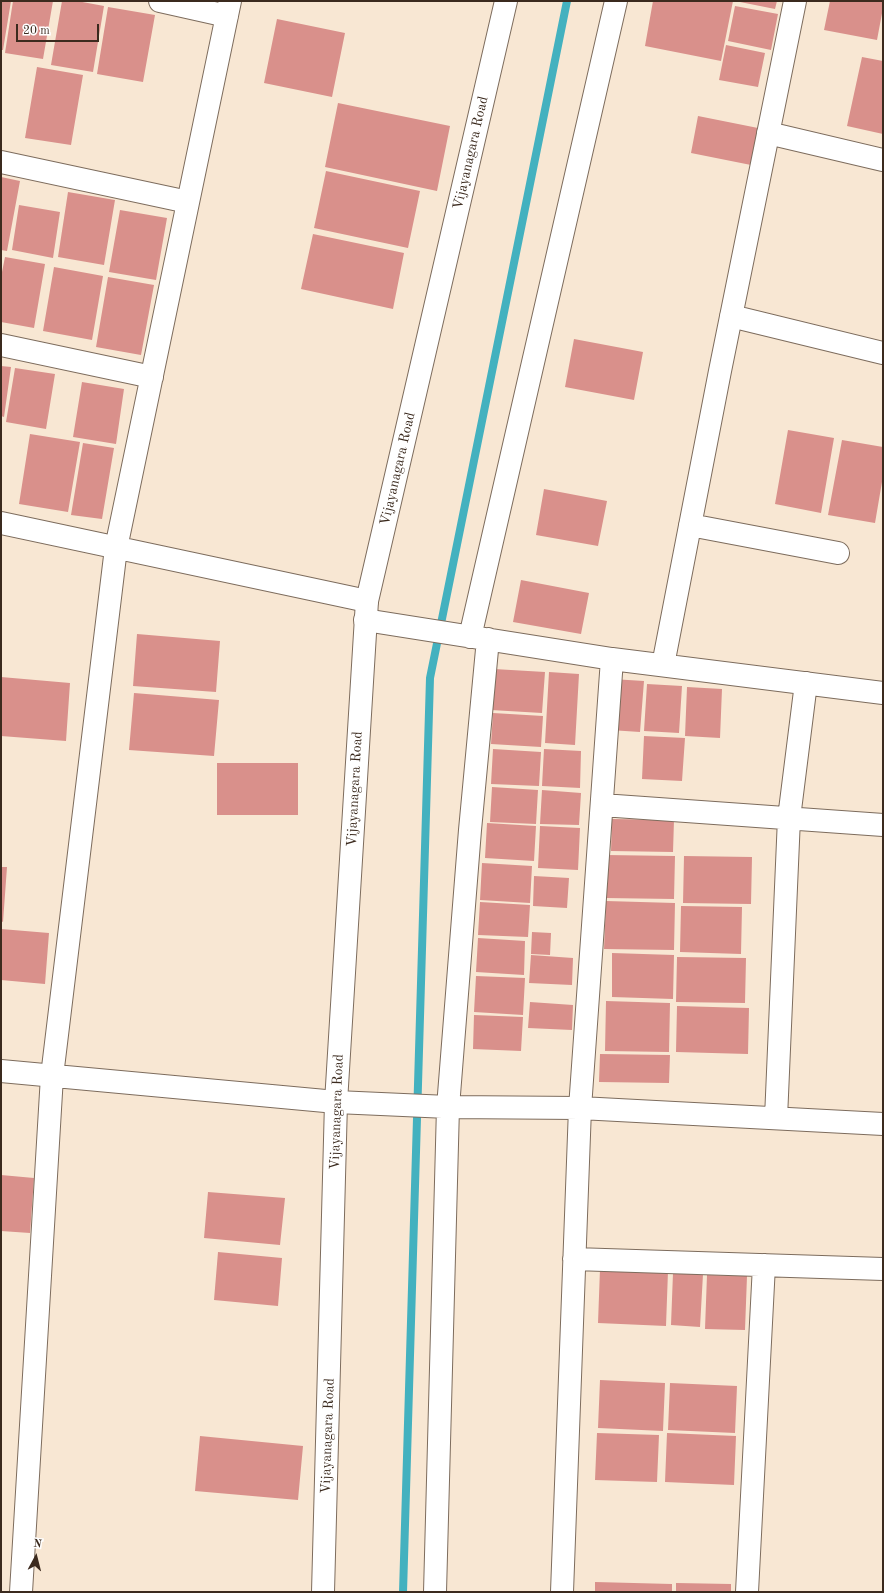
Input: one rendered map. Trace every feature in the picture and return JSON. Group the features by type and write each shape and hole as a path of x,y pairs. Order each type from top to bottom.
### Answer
{"street":[{"path":"21,1592 52,1076 116,548 228,8 160,1"},
{"name":"Vijayanagara Road","path":"323,1592 336,1102 366,611 506,1"},
{"path":"435,1592 448,1107 470,838 479,638 616,1"},
{"path":"663,665 731,316 795,1"},
{"path":"768,133 883,160"},
{"path":"1,162 188,202"},
{"path":"731,316 883,353"},
{"path":"1,345 152,377"},
{"path":"1,523 116,548 479,638 612,659 883,693"},
{"path":"690,525 838,553"},
{"path":"562,1592 580,1108 612,659"},
{"path":"776,1118 789,818 806,683"},
{"path":"602,805 883,825"},
{"path":"1,1071 336,1102 448,1107 580,1108 883,1124"},
{"path":"574,1259 883,1269"},
{"path":"747,1592 764,1265"}],"building":[{"path":"1,1 11,1 3,50 1,50"},
{"path":"13,1 53,1 43,59 5,53"},
{"path":"62,1 77,1 104,6 93,72 51,65"},
{"path":"653,1 733,1 721,61 645,46"},
{"path":"735,1 777,1 775,9"},
{"path":"830,1 883,1 877,40 824,30"},
{"path":"735,6 778,14 771,50 728,41"},
{"path":"108,7 155,15 143,82 97,74"},
{"path":"277,19 345,33 332,97 264,83"},
{"path":"726,45 765,53 758,87 719,80"},
{"path":"862,57 883,61 883,134 847,126"},
{"path":"37,67 83,75 71,145 25,138"},
{"path":"338,103 450,126 437,191 325,167"},
{"path":"698,116 758,128 751,165 691,153"},
{"path":"326,171 420,191 408,248 314,228"},
{"path":"1,177 20,181 7,251 1,250"},
{"path":"68,192 115,200 104,265 58,257"},
{"path":"19,205 60,212 53,258 12,250"},
{"path":"120,210 167,218 156,280 109,272"},
{"path":"313,234 404,253 393,309 301,289"},
{"path":"5,257 45,264 34,328 1,322 1,277"},
{"path":"54,267 103,276 92,340 43,331"},
{"path":"108,277 154,285 141,355 96,347"},
{"path":"574,339 643,352 634,400 565,387"},
{"path":"1,366 11,367 4,417 1,416"},
{"path":"15,368 55,374 46,429 6,422"},
{"path":"82,382 124,389 116,444 73,437"},
{"path":"788,430 834,438 821,513 775,504"},
{"path":"30,434 80,442 68,512 19,504"},
{"path":"842,440 883,447 883,476 875,523 828,515"},
{"path":"83,443 114,448 102,519 71,515"},
{"path":"544,489 607,501 598,546 536,535"},
{"path":"521,580 589,593 581,634 513,622"},
{"path":"137,634 220,641 216,692 133,686"},
{"path":"494,669 545,672 542,713 491,710"},
{"path":"549,672 579,674 575,745 545,743"},
{"path":"1,677 70,683 66,741 1,736"},
{"path":"612,679 644,681 640,732 610,730"},
{"path":"647,684 682,686 679,733 644,731"},
{"path":"687,687 722,689 720,738 685,736"},
{"path":"134,693 219,700 214,756 129,750"},
{"path":"493,713 543,716 541,747 491,744"},
{"path":"644,736 685,738 682,781 642,779"},
{"path":"493,749 541,752 539,786 491,784"},
{"path":"544,749 581,751 580,788 542,786"},
{"path":"217,763 298,763 298,815 217,815"},
{"path":"492,787 538,790 536,824 490,822"},
{"path":"542,790 581,793 579,825 540,824"},
{"path":"612,819 674,820 673,852 611,851"},
{"path":"487,823 536,826 534,861 485,858"},
{"path":"540,826 580,828 578,870 538,868"},
{"path":"606,855 675,856 674,899 605,898"},
{"path":"684,856 752,857 751,904 683,903"},
{"path":"482,863 532,866 530,903 480,900"},
{"path":"1,867 7,867 3,922 1,921"},
{"path":"534,876 569,878 567,908 533,906"},
{"path":"606,901 675,903 674,950 604,949"},
{"path":"480,902 530,905 528,937 478,935"},
{"path":"681,906 742,907 741,954 680,952"},
{"path":"1,929 49,933 45,984 1,980"},
{"path":"532,932 551,933 550,955 531,954"},
{"path":"478,938 525,941 524,975 476,972"},
{"path":"612,953 674,955 673,999 612,997"},
{"path":"531,955 573,958 572,985 529,983"},
{"path":"677,957 746,958 745,1003 676,1002"},
{"path":"476,976 525,978 523,1015 474,1012"},
{"path":"606,1001 670,1003 669,1052 605,1051"},
{"path":"530,1002 573,1005 572,1030 528,1028"},
{"path":"677,1006 749,1008 748,1054 676,1052"},
{"path":"474,1015 523,1017 521,1051 473,1049"},
{"path":"600,1054 670,1055 669,1083 599,1082"},
{"path":"1,1175 34,1178 30,1233 1,1231"},
{"path":"208,1192 285,1198 280,1245 204,1238"},
{"path":"218,1252 282,1258 278,1306 214,1300"},
{"path":"600,1269 668,1271 666,1326 598,1323"},
{"path":"673,1273 703,1274 700,1327 671,1325"},
{"path":"707,1275 747,1276 745,1330 705,1329"},
{"path":"600,1380 665,1383 663,1431 598,1428"},
{"path":"670,1383 737,1386 735,1433 668,1430"},
{"path":"597,1433 659,1435 657,1482 595,1480"},
{"path":"667,1433 736,1436 734,1485 665,1482"},
{"path":"200,1436 303,1446 298,1500 195,1491"},
{"path":"595,1582 672,1584 672,1592 595,1592"},
{"path":"676,1583 731,1584 731,1592 676,1592"}],"waterway":[{"path":"403,1592 430,678 567,1"}]}
